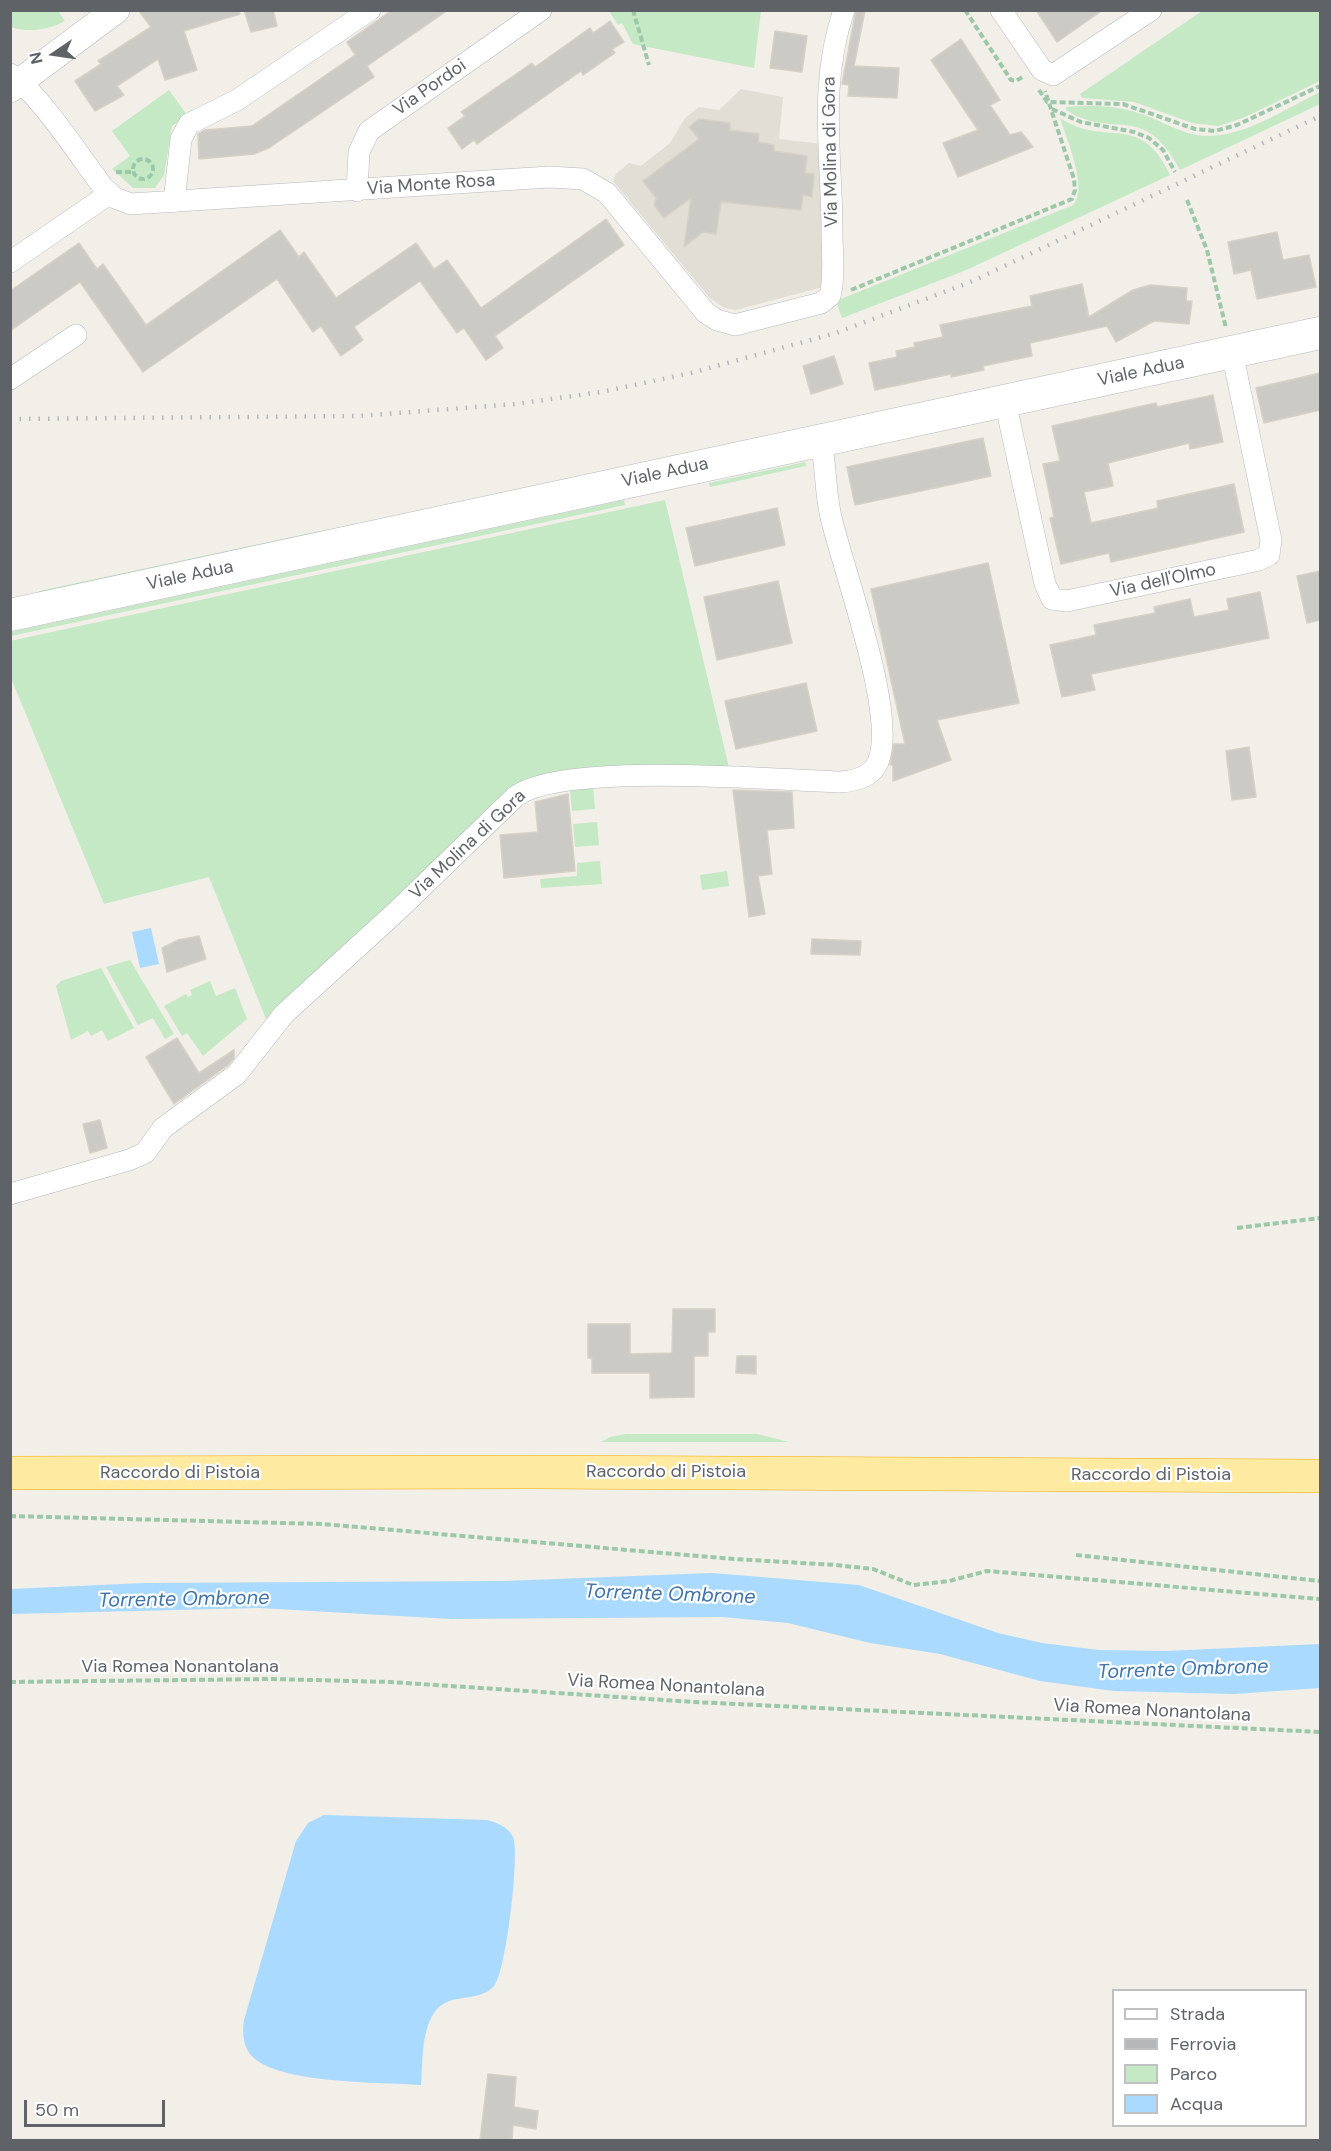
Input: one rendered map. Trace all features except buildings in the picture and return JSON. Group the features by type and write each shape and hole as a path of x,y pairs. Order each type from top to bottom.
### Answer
{"highway":[{"name":"Raccordo di Pistoia","path":"10,1454 1320,1455"},
{"name":"Raccordo di Pistoia","path":"10,1473 546,1472 1320,1476"}],"main road":[{"name":"Viale Adua","path":"10,615 1320,333"}],"street":[{"path":"10,262 110,194 14,81 116,10"},
{"path":"174,202 181,139 189,124 237,100 370,10"},
{"name":"Via Pordoi","path":"357,190 359,152 369,131 541,10"},
{"name":"Via Molina di Gora","path":"830,296 832,203 827,104 829,71 844,10"},
{"path":"1002,10 1037,79 1057,74 1151,10"},
{"name":"Via Monte Rosa","path":"110,194 131,204 549,177 583,179 611,197 702,309 717,320 740,324 821,303 830,296"},
{"path":"10,379 76,335"},
{"name":"Via dell'Olmo","path":"1005,401 1045,584 1052,599 1067,601 1258,560 1269,555 1271,540 1232,352"},
{"name":"Via Molina di Gora","path":"10,1194 129,1160 145,1153 163,1128 237,1074 284,1014 396,912 515,797 527,789 558,782 622,777 840,782 856,780 872,772 881,752 879,700 830,514 821,440"}],"path":[{"path":"633,10 649,65"},
{"path":"965,10 1011,80 1037,79"},
{"path":"830,296 1072,199 1075,190 1074,179 1045,89 1037,79"},
{"path":"1037,79 1049,102"},
{"path":"1049,102 1123,104 1195,129 1215,131 1245,122 1320,86"},
{"path":"1051,109 1081,122 1134,132 1149,138 1163,150 1175,172"},
{"path":"147,160 153,168 151,174 143,179 137,177 133,172 135,163 147,160"},
{"path":"1187,200 1207,250 1232,352"},
{"path":"1238,1228 1320,1218"},
{"path":"10,1516 322,1524 711,1557 836,1565 873,1569 913,1585 997,1571 1320,1599"},
{"path":"1076,1554 1320,1581"},
{"name":"Via Romea Nonantolana","path":"10,1682 272,1679 390,1682 694,1702 1320,1732"}],"shaded area":[{"path":"741,89 783,97 779,139 822,144 823,287 736,310 724,308 710,298 613,181 616,174 629,163 641,166 670,143 685,118 699,107 719,110"}],"green space":[{"path":"11,10 58,11 65,21 38,30 18,29 11,27"},
{"path":"609,11 761,11 754,68 633,44 622,23 618,25"},
{"path":"1202,11 1320,11 1320,81 1245,117 1219,126 1192,123 1134,102 1082,98 1080,94"},
{"path":"169,90 187,115 172,126 164,175 155,188 133,188 112,169 130,156 112,131"},
{"path":"1320,92 1320,104 1180,170 1153,135 1141,128 1099,123 1083,119 1066,110 1066,107 1076,106 1115,108 1144,115 1189,133 1205,136 1220,135 1264,121"},
{"path":"1060,118 1077,127 1121,134 1147,143 1159,155 1170,175 964,271 842,318 836,301 1073,205 1079,187 1078,176"},
{"path":"805,462 806,466 710,487 709,483"},
{"path":"624,500 625,505 11,636 11,632"},
{"path":"665,500 730,772 620,769 531,777 466,830 268,1024 209,877 104,904 11,678 10,641"},
{"path":"320,531 321,537 40,597 39,591"},
{"path":"593,786 595,809 572,811 570,789"},
{"path":"597,822 599,845 575,847 573,824"},
{"path":"600,861 602,884 541,888 540,879 577,876 577,863"},
{"path":"727,871 729,886 702,890 700,875"},
{"path":"130,960 174,1034 165,1039 153,1018 138,1025 106,967"},
{"path":"101,968 134,1028 108,1041 102,1030 91,1036 88,1031 71,1040 56,986 61,981"},
{"path":"210,981 216,996 235,988 247,1019 203,1056 187,1033 182,1036 164,1006 186,994 188,997 192,995 190,990"},
{"path":"626,1434 757,1434 789,1442 601,1442 610,1437"}],"water":[{"path":"151,928 159,964 140,968 132,932"},
{"name":"Torrente Ombrone","path":"712,1573 859,1585 998,1633 1042,1643 1099,1650 1165,1651 1320,1644 1320,1688 1235,1694 1114,1691 1040,1681 940,1654 870,1643 788,1623 722,1617 451,1619 259,1608 11,1614 11,1589 144,1583 504,1581"},
{"path":"324,1815 487,1820 502,1826 513,1837 515,1865 511,1913 499,1977 494,1986 480,1995 447,2002 434,2013 425,2038 421,2085 334,2080 288,2073 269,2067 255,2059 246,2046 243,2036 244,2020 296,1841 308,1823"}],"railway":[{"path":"10,419 358,416 516,404 601,392 691,373 836,333 973,281 1320,116"}]}
